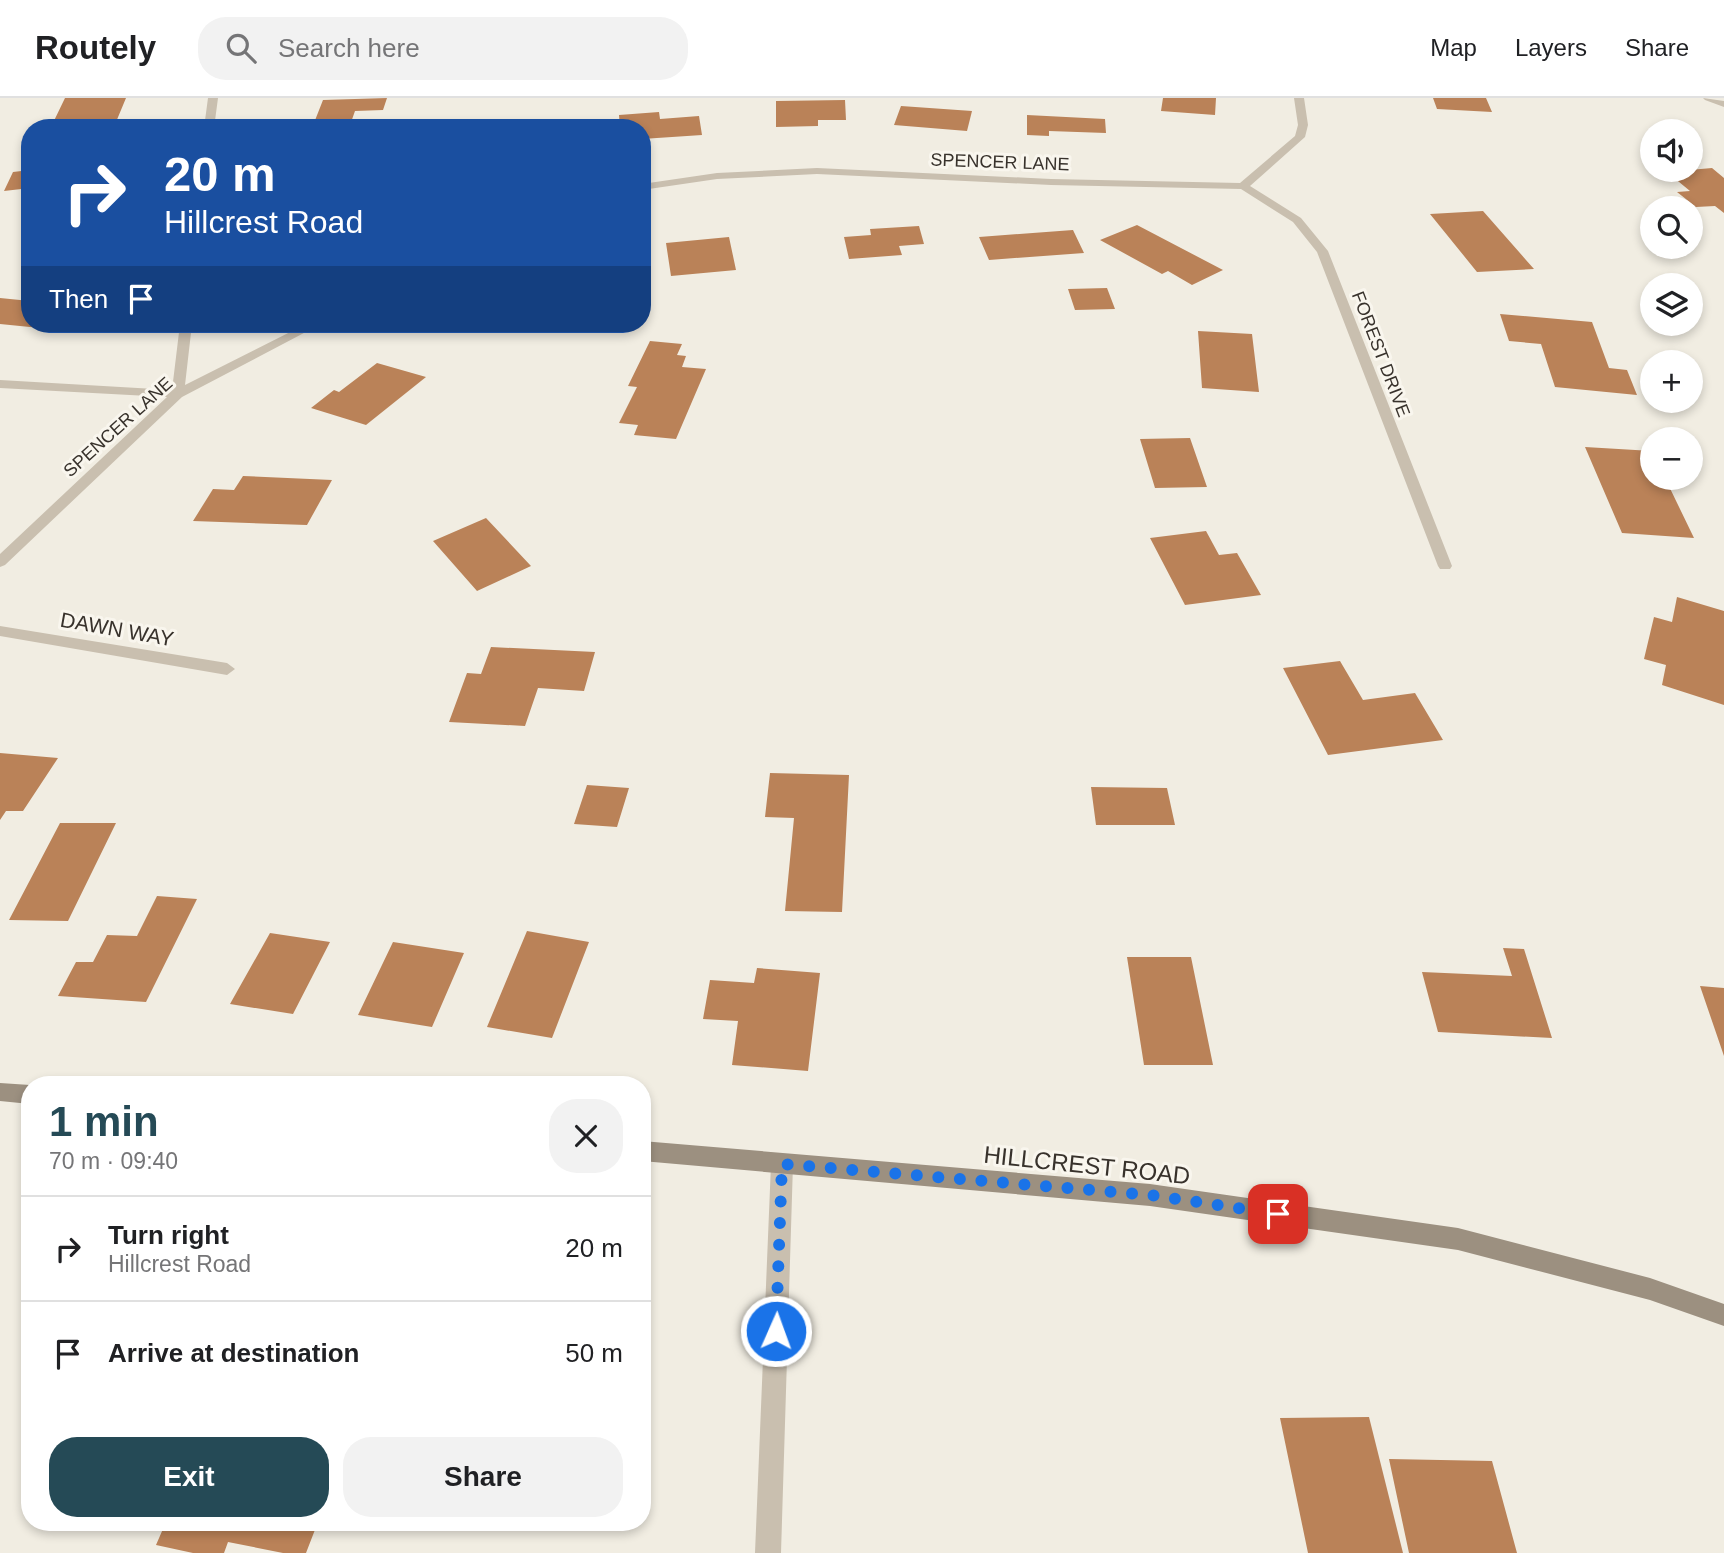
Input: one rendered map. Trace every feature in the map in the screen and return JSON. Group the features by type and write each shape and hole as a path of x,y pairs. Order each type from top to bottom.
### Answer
{"main road":[{"path":"0,1092 21,1094"},
{"name":"HILLCREST ROAD","path":"651,1152 1150,1195 1458,1239 1650,1289 1724,1315"}],"street":[{"path":"210,119 213,98"},
{"path":"1243,186 1300,137 1303,125 1298,98"},
{"path":"1708,98 1724,104"},
{"name":"SPENCER LANE","path":"651,186 718,176 817,171 1051,182 1243,186"},
{"name":"FOREST DRIVE","path":"1243,186 1297,220 1322,251 1445,566"},
{"path":"0,384 178,394 186,333"},
{"name":"SPENCER LANE","path":"0,562 178,394 297,333"},
{"name":"DAWN WAY","path":"0,631 227,669"},
{"path":"768,1553 782,1164"}],"building":[{"path":"65,98 126,98 117,119 55,119"},
{"path":"387,98 383,110 355,111 352,119 316,119 323,100"},
{"path":"1163,98 1216,98 1215,115 1161,111"},
{"path":"1433,98 1486,98 1492,112 1437,109"},
{"path":"845,100 846,120 818,120 818,126 776,127 776,101"},
{"path":"901,106 972,111 967,131 894,125"},
{"path":"659,112 660,119 699,116 702,135 651,138 651,119 619,119 619,115"},
{"path":"1027,115 1105,119 1106,133 1049,131 1049,136 1027,135"},
{"path":"1712,168 1724,178 1724,213 1715,206 1703,207 1703,196 1682,196 1677,192 1690,191 1679,182 1703,182 1703,169"},
{"path":"21,171 21,189 4,191 13,172"},
{"path":"1483,211 1534,269 1477,272 1430,214"},
{"path":"1137,225 1223,270 1192,285 1168,271 1162,274 1100,240"},
{"path":"919,226 924,244 899,246 902,255 849,259 844,237 871,235 870,229"},
{"path":"1073,230 1084,253 989,260 979,237"},
{"path":"729,237 736,270 671,276 666,243"},
{"path":"1107,288 1115,309 1075,310 1068,289"},
{"path":"0,298 21,300 21,326 0,324"},
{"path":"1500,314 1592,322 1609,368 1627,370 1637,395 1555,387 1541,344 1509,341"},
{"path":"1198,331 1252,334 1259,392 1202,388"},
{"path":"650,341 682,344 677,355 686,356 682,367 706,369 676,439 634,435 638,425 619,423 637,387 628,386"},
{"path":"377,363 426,377 366,425 311,408 334,390 339,392"},
{"path":"1190,438 1207,487 1155,488 1140,439"},
{"path":"1585,447 1640,450 1640,490 1671,490 1694,538 1622,533"},
{"path":"243,476 332,480 307,525 193,521 213,489 234,490"},
{"path":"486,518 531,566 477,591 433,541"},
{"path":"1206,531 1219,555 1237,553 1261,595 1185,605 1150,538"},
{"path":"1677,597 1724,611 1724,705 1662,685 1666,665 1644,659 1654,617 1672,622"},
{"path":"491,647 595,652 584,691 538,688 525,726 449,722 467,673 481,674"},
{"path":"1340,661 1363,700 1415,693 1443,740 1328,755 1283,668"},
{"path":"0,753 58,758 23,811 6,811 0,820"},
{"path":"770,773 849,775 842,912 785,911 794,818 765,817"},
{"path":"587,785 629,788 617,827 574,824"},
{"path":"1091,787 1167,788 1175,825 1096,825"},
{"path":"60,823 116,823 68,921 9,920"},
{"path":"157,896 197,899 146,1002 58,996 76,962 93,962 107,935 137,936"},
{"path":"527,931 589,942 552,1038 487,1027"},
{"path":"270,933 330,942 293,1014 230,1004"},
{"path":"393,942 464,953 432,1027 358,1015"},
{"path":"1503,948 1524,949 1552,1038 1438,1032 1422,972 1512,976"},
{"path":"1127,957 1191,957 1213,1065 1144,1065"},
{"path":"757,968 820,973 808,1071 732,1065 738,1021 703,1019 710,980 754,983"},
{"path":"1700,986 1724,988 1724,1056"},
{"path":"1369,1417 1403,1553 1308,1553 1280,1418"},
{"path":"1389,1459 1492,1461 1517,1553 1409,1553"},
{"path":"162,1531 315,1531 306,1553 283,1553 228,1542 224,1553 193,1553 156,1545"}],"route":[{"path":"776,1331 782,1164 1150,1195 1278,1214"}]}
